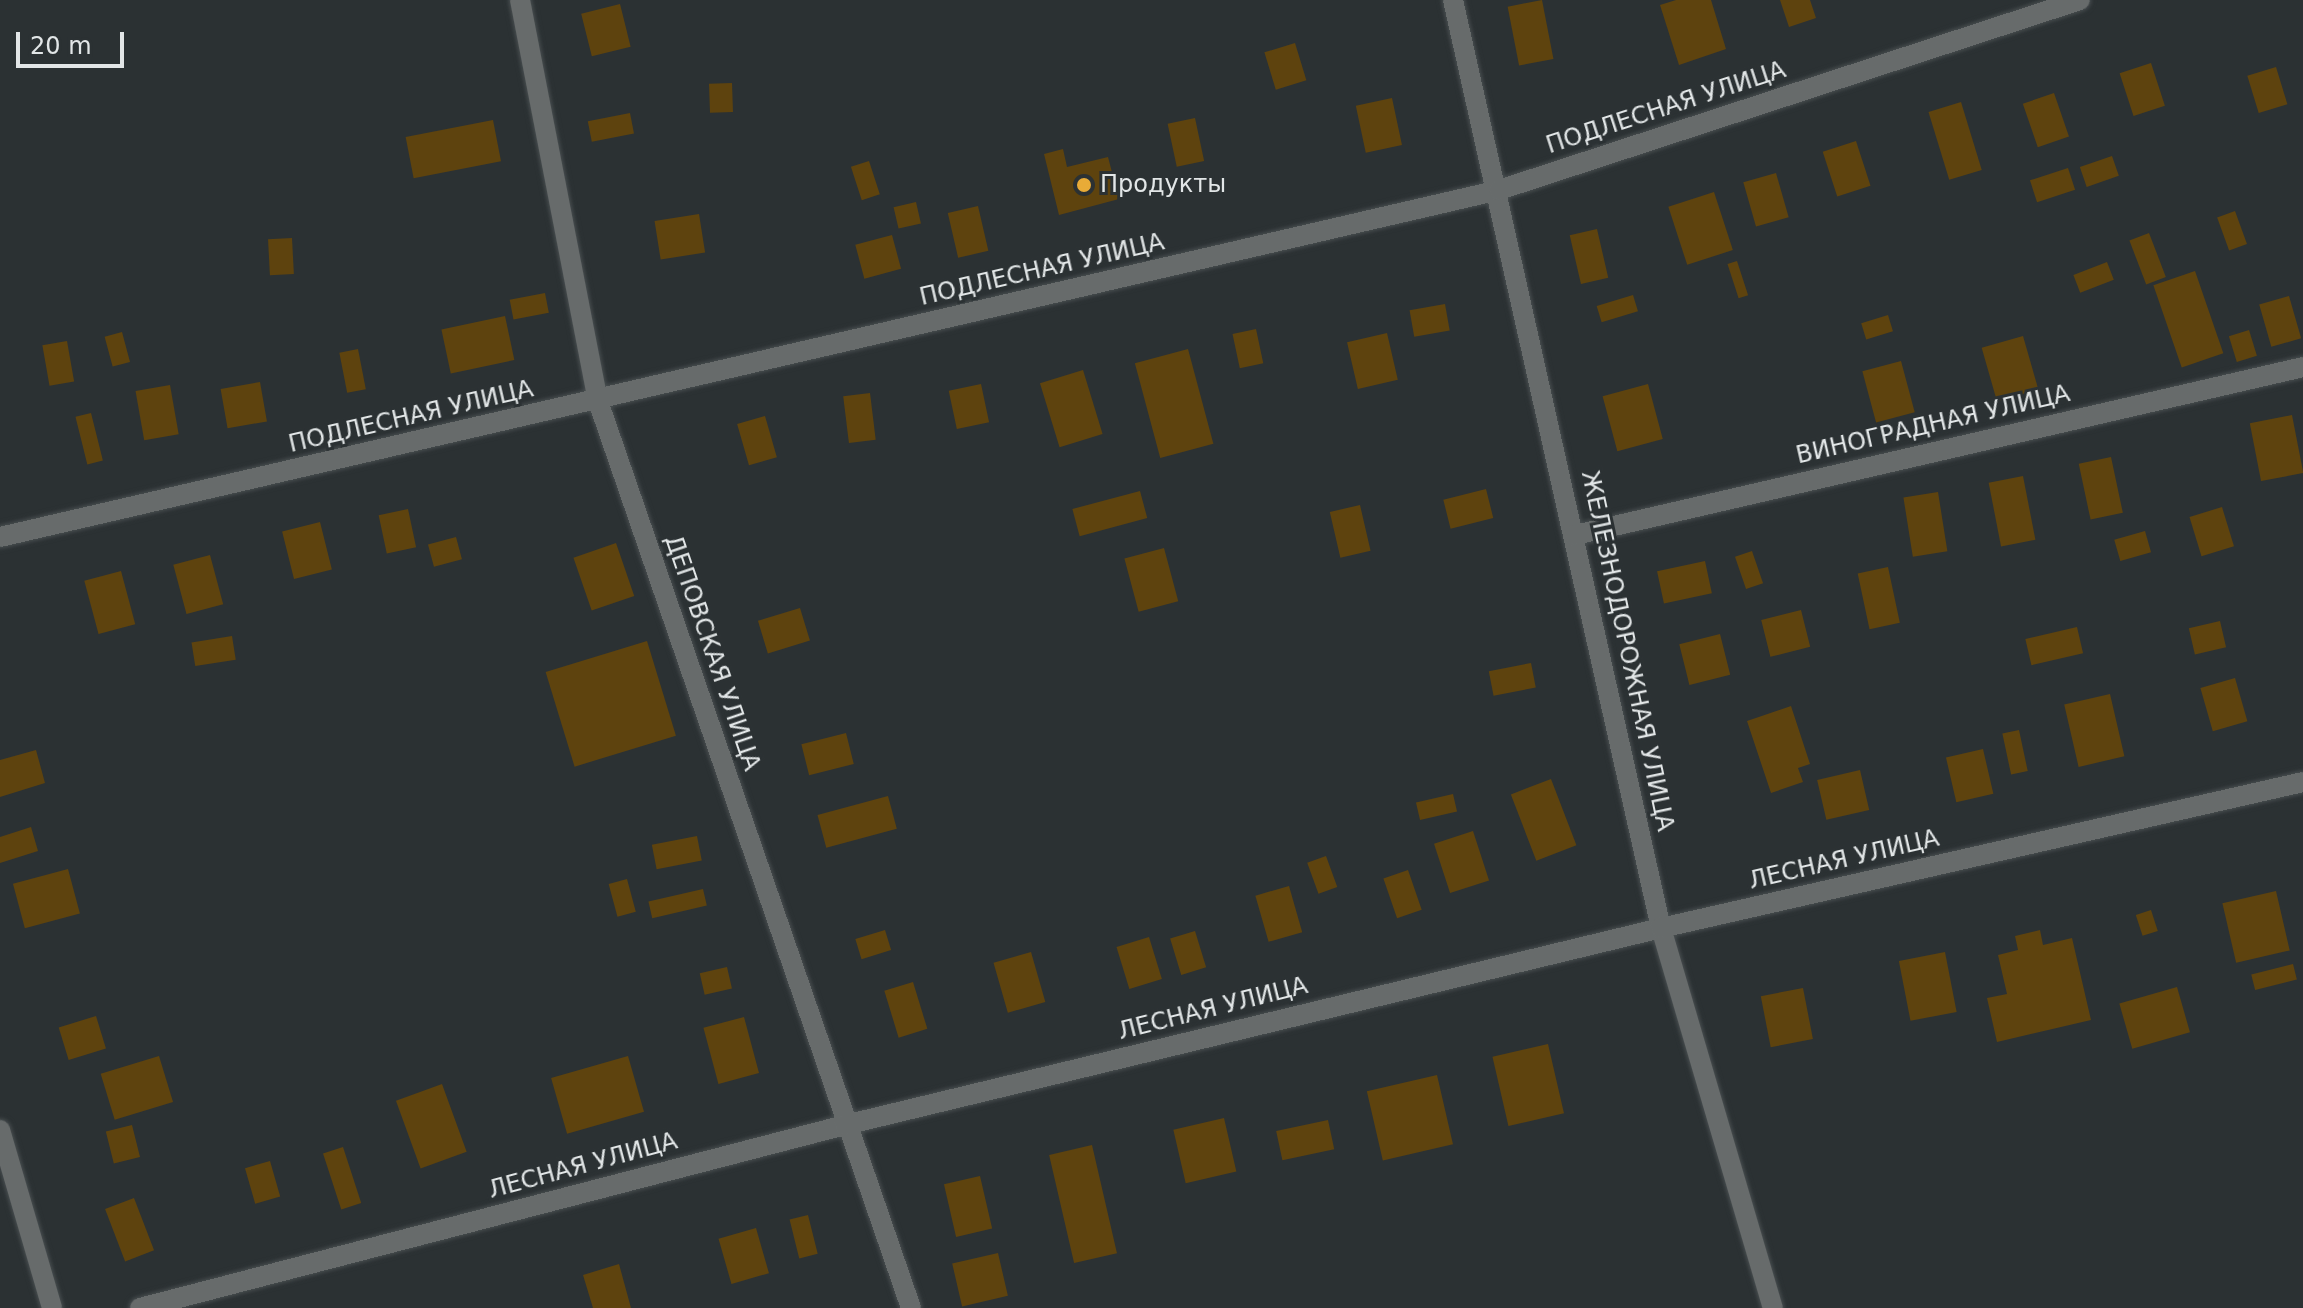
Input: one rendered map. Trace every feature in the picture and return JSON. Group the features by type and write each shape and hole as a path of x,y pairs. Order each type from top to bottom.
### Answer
{"street":[{"name":"ДЕПОВСКАЯ УЛИЦА","path":"520,0 598,401 845,1125 911,1308"},
{"name":"ЖЕЛЕЗНОДОРОЖНАЯ УЛИЦА","path":"1453,0 1499,190 1661,928 1773,1308"},
{"name":"ПОДЛЕСНАЯ УЛИЦА","path":"0,537 1499,190 2080,0"},
{"name":"ВИНОГРАДНАЯ УЛИЦА","path":"1575,535 2303,367"},
{"name":"ЛЕСНАЯ УЛИЦА","path":"140,1308 845,1125 1661,928 2303,782"},
{"path":"0,1130 52,1308"}],"building":[{"path":"1542,0 1553,59 1519,66 1508,7"},
{"path":"1676,0 1711,0 1726,49 1679,65 1660,5"},
{"path":"1780,0 1810,0 1816,18 1789,27"},
{"path":"620,4 631,47 592,56 581,14"},
{"path":"1295,43 1306,80 1276,90 1264,52"},
{"path":"2151,63 2165,106 2134,116 2120,73"},
{"path":"2276,67 2287,104 2259,113 2247,76"},
{"path":"732,83 733,112 710,113 709,84"},
{"path":"2054,93 2069,136 2038,147 2023,104"},
{"path":"1392,98 1402,145 1366,153 1356,106"},
{"path":"1961,102 1982,170 1949,180 1928,112"},
{"path":"630,113 634,134 592,142 588,121"},
{"path":"1195,118 1204,161 1177,167 1168,124"},
{"path":"493,120 501,161 414,178 406,137"},
{"path":"1856,141 1871,186 1837,197 1823,152"},
{"path":"1063,149 1067,167 1108,157 1119,199 1059,215 1044,154"},
{"path":"2112,156 2119,176 2087,187 2080,167"},
{"path":"869,161 880,194 862,200 851,167"},
{"path":"2068,168 2075,190 2037,202 2030,180"},
{"path":"1776,173 1789,217 1756,227 1743,182"},
{"path":"1714,192 1733,250 1687,265 1668,207"},
{"path":"916,202 921,223 899,229 894,207"},
{"path":"978,206 988,251 958,258 948,213"},
{"path":"2235,211 2247,244 2229,250 2217,217"},
{"path":"699,214 705,253 661,260 655,221"},
{"path":"1597,229 1608,278 1581,284 1570,235"},
{"path":"2149,233 2166,277 2146,284 2129,241"},
{"path":"892,235 901,269 864,279 855,245"},
{"path":"292,238 294,274 270,275 268,239"},
{"path":"1737,261 1748,295 1739,298 1727,264"},
{"path":"2107,262 2114,280 2080,293 2073,275"},
{"path":"2195,271 2223,353 2182,368 2153,285"},
{"path":"545,293 549,313 513,320 510,300"},
{"path":"1633,295 1638,311 1602,322 1597,306"},
{"path":"2289,296 2301,338 2271,347 2259,305"},
{"path":"1445,304 1450,331 1414,337 1410,310"},
{"path":"1888,315 1893,331 1866,339 1861,323"},
{"path":"505,316 514,360 451,374 441,330"},
{"path":"1256,329 1263,363 1240,368 1233,334"},
{"path":"2249,330 2257,356 2237,362 2229,336"},
{"path":"122,332 130,362 113,367 105,337"},
{"path":"1387,333 1398,380 1358,389 1347,342"},
{"path":"2023,336 2038,390 1997,402 1982,348"},
{"path":"67,341 74,381 49,386 42,345"},
{"path":"358,349 366,389 347,393 339,353"},
{"path":"1188,349 1213,444 1160,458 1135,363"},
{"path":"1901,361 1915,412 1876,423 1862,371"},
{"path":"1083,370 1103,434 1060,447 1040,383"},
{"path":"260,382 267,421 228,428 221,389"},
{"path":"981,384 989,422 957,429 949,391"},
{"path":"1648,384 1663,439 1617,451 1603,396"},
{"path":"170,385 179,434 144,440 136,391"},
{"path":"870,393 876,440 849,443 843,396"},
{"path":"91,413 103,461 87,464 75,417"},
{"path":"2292,415 2303,473 2261,481 2250,423"},
{"path":"765,416 777,457 749,465 737,424"},
{"path":"2111,457 2123,513 2091,520 2079,464"},
{"path":"2023,476 2035,540 2001,546 1989,483"},
{"path":"1486,489 1493,518 1451,529 1443,500"},
{"path":"1140,491 1147,518 1080,536 1072,509"},
{"path":"1938,492 1947,551 1913,557 1903,497"},
{"path":"1360,505 1371,551 1340,558 1330,512"},
{"path":"2222,507 2234,546 2201,556 2189,517"},
{"path":"408,509 416,547 387,553 379,515"},
{"path":"320,522 332,570 294,579 282,531"},
{"path":"2145,531 2151,552 2120,561 2114,540"},
{"path":"456,537 462,559 434,567 428,545"},
{"path":"616,543 634,596 592,611 573,558"},
{"path":"1164,548 1178,601 1139,612 1124,559"},
{"path":"1752,551 1763,583 1746,589 1735,557"},
{"path":"210,555 223,604 186,614 173,565"},
{"path":"1705,561 1712,593 1664,603 1657,571"},
{"path":"1888,567 1900,623 1870,629 1858,573"},
{"path":"121,571 135,624 99,634 84,581"},
{"path":"800,608 810,641 768,653 758,621"},
{"path":"1801,610 1810,647 1770,657 1761,620"},
{"path":"2220,621 2226,647 2195,655 2189,628"},
{"path":"2077,627 2083,653 2031,665 2025,639"},
{"path":"1720,634 1730,675 1689,685 1679,644"},
{"path":"232,636 236,660 195,666 192,642"},
{"path":"647,641 676,736 575,767 546,672"},
{"path":"1531,663 1536,688 1494,696 1489,671"},
{"path":"2235,678 2247,721 2213,731 2200,688"},
{"path":"2110,694 2124,756 2079,767 2064,705"},
{"path":"1791,706 1810,764 1798,768 1803,782 1771,793 1747,721"},
{"path":"2019,730 2028,771 2011,775 2002,734"},
{"path":"846,733 854,764 809,775 801,744"},
{"path":"1983,749 1993,794 1956,802 1946,758"},
{"path":"36,750 45,783 0,797 0,760"},
{"path":"1860,770 1869,810 1826,820 1817,780"},
{"path":"1551,779 1576,845 1536,861 1511,794"},
{"path":"1453,794 1457,812 1420,820 1416,803"},
{"path":"888,796 897,829 826,848 817,815"},
{"path":"31,827 38,851 0,863 0,837"},
{"path":"1473,831 1489,880 1450,893 1434,844"},
{"path":"697,836 702,861 657,869 652,845"},
{"path":"1326,856 1337,887 1318,894 1307,863"},
{"path":"68,869 80,913 25,928 13,884"},
{"path":"1408,870 1422,910 1397,918 1383,878"},
{"path":"627,879 636,912 617,917 609,884"},
{"path":"1289,886 1302,932 1269,942 1255,896"},
{"path":"703,889 707,906 652,918 648,902"},
{"path":"2276,891 2290,950 2236,963 2222,903"},
{"path":"2151,910 2158,931 2143,936 2136,915"},
{"path":"885,930 891,950 861,959 855,939"},
{"path":"2040,930 2043,945 2072,938 2091,1020 1997,1042 1987,998 2007,994 1998,955 2018,950 2015,936"},
{"path":"1195,931 1206,967 1181,975 1170,939"},
{"path":"1149,937 1162,979 1129,989 1116,947"},
{"path":"1031,952 1045,1002 1008,1013 994,963"},
{"path":"1945,952 1957,1012 1911,1021 1899,961"},
{"path":"2293,964 2297,980 2255,990 2251,974"},
{"path":"727,967 732,988 705,995 700,973"},
{"path":"913,982 927,1029 899,1038 884,991"},
{"path":"2177,987 2190,1032 2132,1049 2119,1004"},
{"path":"1803,988 1813,1039 1771,1047 1761,996"},
{"path":"96,1016 106,1049 69,1060 59,1027"},
{"path":"744,1017 759,1073 718,1084 703,1028"},
{"path":"1548,1044 1564,1113 1508,1126 1492,1057"},
{"path":"159,1056 173,1102 115,1120 101,1074"},
{"path":"628,1056 644,1112 567,1134 551,1078"},
{"path":"1437,1075 1453,1144 1383,1160 1367,1091"},
{"path":"442,1084 467,1152 421,1168 396,1101"},
{"path":"1224,1118 1236,1172 1186,1183 1173,1130"},
{"path":"1328,1120 1334,1149 1282,1160 1276,1131"},
{"path":"132,1125 140,1157 114,1164 106,1132"},
{"path":"1092,1145 1117,1253 1074,1263 1049,1155"},
{"path":"343,1147 361,1203 341,1210 323,1153"},
{"path":"270,1161 280,1197 255,1204 245,1168"},
{"path":"980,1176 992,1229 956,1237 944,1184"},
{"path":"134,1198 154,1250 125,1261 105,1209"},
{"path":"808,1215 818,1254 799,1258 790,1220"},
{"path":"756,1228 769,1273 731,1284 719,1239"},
{"path":"998,1253 1008,1296 962,1306 952,1264"},
{"path":"619,1264 631,1308 593,1308 583,1275"}],"place":[{"name":"Продукты","path":"1084,185"}]}
